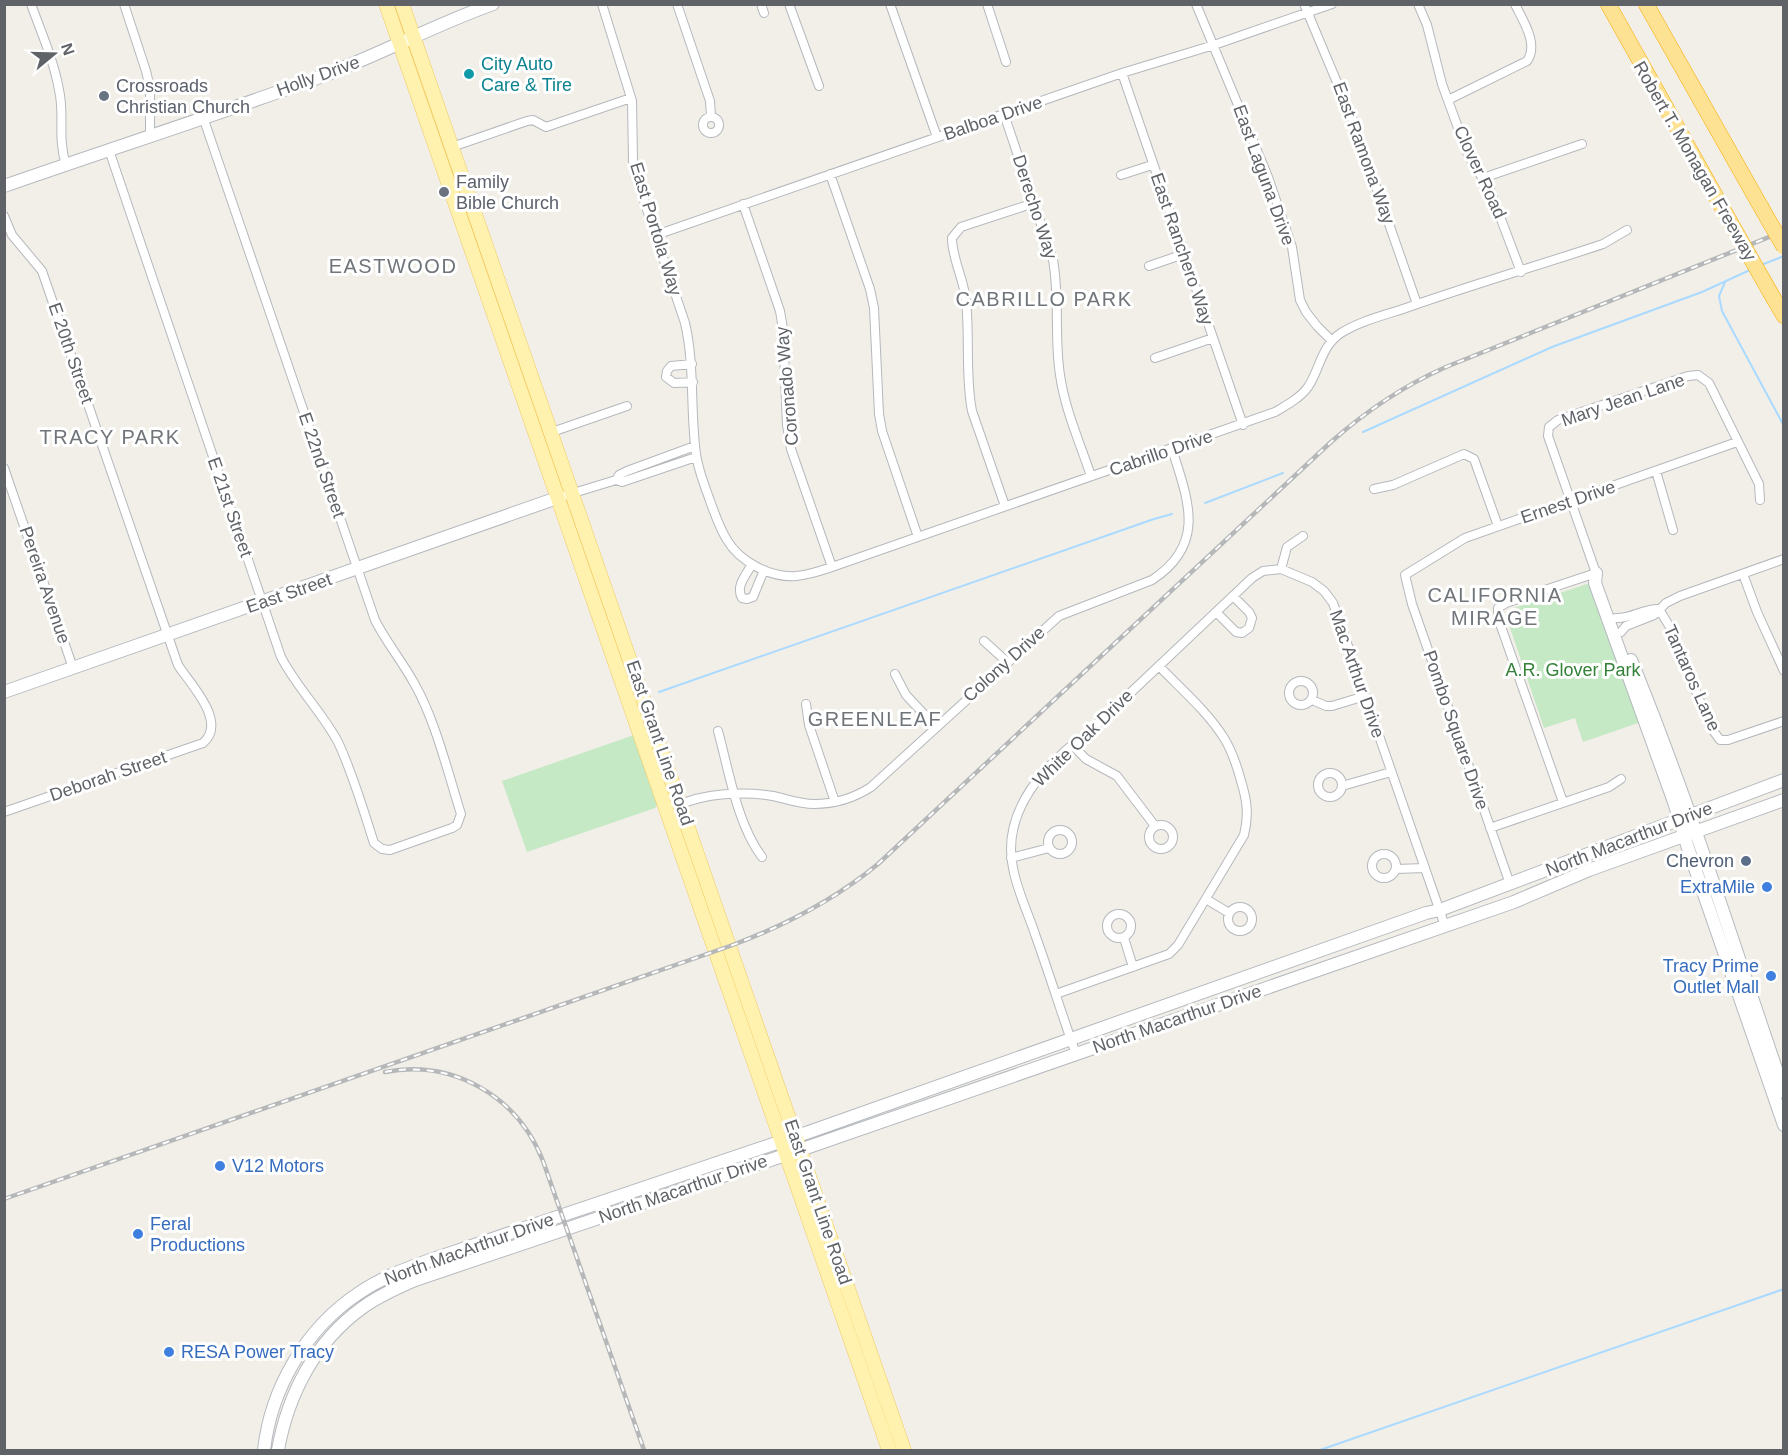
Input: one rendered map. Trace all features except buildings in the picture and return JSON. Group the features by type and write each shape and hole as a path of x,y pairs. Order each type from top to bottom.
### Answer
{"highway":[{"name":"Robert T. Monagan Freeway","path":"1608,4 1784,316"},
{"name":"Robert T. Monagan Freeway","path":"1646,4 1784,247"}],"main road":[{"name":"East Grant Line Road","path":"386,4 889,1450"},
{"name":"East Grant Line Road","path":"402,4 904,1450"},
{"name":"Holly Drive","path":"4,186 327,74 400,44 444,22 493,4"},
{"name":"East Street","path":"4,692 557,498"},
{"path":"1596,573 1603,581 1663,740 1684,817"},
{"path":"1596,573 1595,583 1684,817 1784,1092"},
{"name":"North Macarthur Drive","path":"625,1194 1440,910 1784,780"},
{"name":"North Macarthur Drive","path":"567,1229 1514,902 1589,870 1784,800"},
{"path":"1690,834 1784,1125"},
{"name":"North MacArthur Drive","path":"264,1450 270,1416 293,1364 320,1328 345,1303 390,1276 430,1260 625,1194"},
{"name":"North MacArthur Drive","path":"278,1450 289,1404 303,1375 326,1342 341,1325 363,1307 415,1280 567,1229"}],"street":[{"path":"32,4 60,91 61,148 66,165"},
{"path":"124,4 150,88 150,135"},
{"name":"East Portola Way","path":"602,4 631,98 635,174 686,322 692,364 696,457 718,524 727,541 752,564"},
{"path":"677,4 710,101 711,116"},
{"path":"789,4 819,86"},
{"path":"890,4 937,137"},
{"path":"987,4 1006,62"},
{"name":"East Laguna Drive","path":"1196,4 1253,138 1292,247 1300,300 1306,312 1332,341"},
{"name":"Balboa Drive","path":"656,235 1122,73 1214,45 1306,9 1332,4"},
{"name":"Clover Road","path":"1418,4 1427,25 1448,100 1468,155 1490,190 1521,272"},
{"path":"1448,100 1527,61 1532,55 1532,45 1526,27 1515,4"},
{"name":"East Ramona Way","path":"1306,9 1352,118 1417,304"},
{"name":"East Ranchero Way","path":"1122,73 1243,425"},
{"path":"452,147 527,121 533,120 546,127 631,98"},
{"name":"Derecho Way","path":"1004,114 1053,260 1057,280 1060,373 1064,395 1091,476"},
{"name":"E 22nd Street","path":"203,117 375,620 415,684 430,719 458,805 460,820 452,828 390,850 382,849"},
{"path":"1483,178 1582,144"},
{"name":"E 21st Street","path":"109,150 285,665 337,741 374,843 382,849"},
{"path":"1121,175 1152,165"},
{"path":"830,174 870,289 874,308 879,414 882,431 918,537"},
{"path":"1005,506 972,411 969,395 964,284 952,246 952,238 961,228 1034,202"},
{"name":"Coronado Way","path":"743,204 780,311 783,329 787,425 791,449 832,567"},
{"name":"E 20th Street","path":"4,216 12,235 42,271 178,665 205,703 212,725 210,736"},
{"name":"Cabrillo Drive","path":"752,564 781,576 795,576 832,567 1243,425 1275,412 1303,393 1309,386 1322,354 1341,333 1417,304 1603,244 1627,230"},
{"path":"1149,266 1184,254"},
{"path":"1155,358 1213,338"},
{"path":"692,364 671,366 666,377 674,383 693,382"},
{"name":"Mary Jean Lane","path":"1572,500 1548,435 1549,427 1558,420 1688,376 1698,375 1709,383 1737,442"},
{"path":"552,432 627,406"},
{"path":"1737,442 1759,484 1760,500"},
{"name":"Ernest Drive","path":"1405,574 1465,538 1737,442"},
{"path":"695,446 627,471 616,480 622,482 696,457"},
{"name":"Colony Drive","path":"667,812 681,805 714,795 770,796 814,804 836,802 858,795 871,787 1059,616 1152,580 1164,573 1184,546 1190,514 1172,449"},
{"path":"1374,489 1393,484 1464,454 1474,459 1498,526"},
{"name":"Pereira Avenue","path":"4,468 73,668"},
{"path":"1656,471 1672,530"},
{"name":"East Street","path":"557,498 616,480"},
{"path":"1563,802 1498,618 1498,608 1506,603 1596,573 1572,500"},
{"path":"1281,569 1287,547 1303,536"},
{"path":"1621,632 1626,626 1654,615 1659,609 1680,596 1784,559"},
{"path":"752,564 739,587 742,597 747,599 753,597 764,570"},
{"name":"White Oak Drive","path":"1076,1054 1013,870 1012,834 1017,813 1039,778 1072,745 1089,732 1252,578 1263,571 1281,569"},
{"name":"Mac Arthur Drive","path":"1281,569 1312,582 1324,591 1333,603 1445,926"},
{"name":"Pombo Square Drive","path":"1405,574 1412,604 1510,884"},
{"path":"1743,574 1757,612 1784,671"},
{"path":"1216,612 1236,632 1242,633 1249,628 1252,618 1233,596"},
{"path":"1616,618 1659,609"},
{"name":"Tantaros Lane","path":"1659,609 1674,634 1709,725 1720,740 1728,740 1784,721"},
{"path":"984,641 1007,662"},
{"path":"1056,994 1169,954 1178,945 1244,835 1247,822 1245,794 1234,756 1224,737 1210,720 1159,666"},
{"path":"895,674 906,695 936,727"},
{"path":"1312,700 1332,706 1365,696"},
{"path":"806,704 808,725 836,802"},
{"path":"718,731 735,795 752,844 762,857"},
{"name":"Deborah Street","path":"4,812 203,743 210,736"},
{"path":"1072,745 1086,759 1117,776 1155,826"},
{"path":"1342,786 1392,772"},
{"path":"1490,828 1609,787 1621,779"},
{"path":"1011,858 1049,848"},
{"path":"1396,869 1425,868"},
{"path":"1206,899 1229,913"},
{"path":"1124,938 1133,967"}],"green space":[{"name":"A.R. Glover Park","path":"1587,584 1590,585 1641,722 1583,742 1575,718 1544,728 1507,619 1509,612 1514,608"},
{"path":"634,735 658,804 655,808 527,852 502,781"}],"waterway":[{"path":"1761,265 1784,256"},
{"path":"1363,432 1552,347 1702,292 1750,270"},
{"path":"1725,282 1719,296 1722,311 1784,426"},
{"path":"1205,503 1283,473"},
{"path":"659,692 1172,514"},
{"path":"1320,1450 1784,1289"}],"railway":[{"path":"4,1199 730,946 770,930 826,901 878,864 1331,442 1371,410 1400,391 1446,367 1784,231"},
{"path":"385,1072 411,1069 435,1071 459,1078 481,1088 500,1101 532,1138 543,1161 644,1450"}],"place":[{"name":"City Auto Care & Tire","path":"469,74"},
{"name":"Crossroads Christian Church","path":"104,96"},
{"name":"Family Bible Church","path":"444,192"},
{"name":"Chevron","path":"1746,861"},
{"name":"ExtraMile","path":"1767,887"},
{"name":"Tracy Prime Outlet Mall","path":"1771,976"},
{"name":"V12 Motors","path":"220,1166"},
{"name":"Feral Productions","path":"138,1234"},
{"name":"RESA Power Tracy","path":"169,1352"}],"district":[{"name":"EASTWOOD","path":"393,266"},
{"name":"CABRILLO PARK","path":"1044,299"},
{"name":"TRACY PARK","path":"110,437"},
{"name":"CALIFORNIA MIRAGE","path":"1495,606"},
{"name":"GREENLEAF","path":"875,719"}]}
